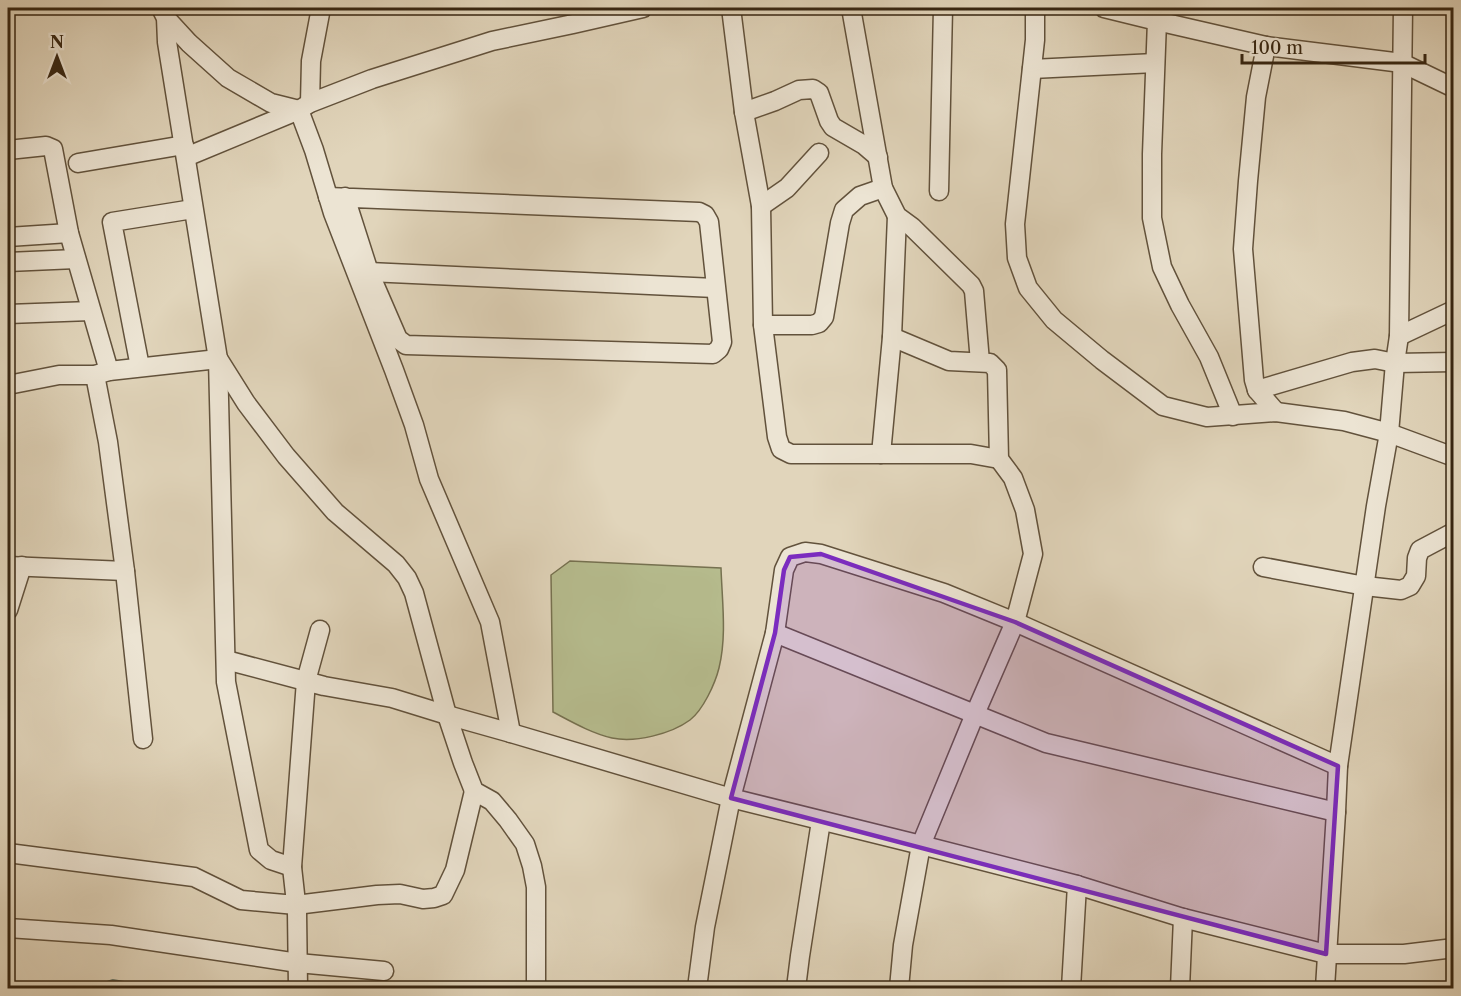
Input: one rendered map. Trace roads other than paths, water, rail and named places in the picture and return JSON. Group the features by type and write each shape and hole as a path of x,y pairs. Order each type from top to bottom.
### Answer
{"street":[{"path":"321,8 304,107 314,150 337,197 398,339 406,345 713,354 722,342 709,222 705,215 699,212 337,197"},
{"path":"78,163 185,151 372,79 571,16 644,8"},
{"path":"731,8 744,112 761,206 764,325 777,437 781,449 791,454 971,454 999,459"},
{"path":"851,8 883,188 897,216 912,227 971,285 974,291 980,362"},
{"path":"939,191 943,8"},
{"path":"1035,8 1035,40 1015,224 1017,258 1028,288 1054,321 1163,406 1207,417 1276,412 1344,421 1389,433 1454,457"},
{"path":"1104,8 1158,14 1266,46 1402,63 1454,88"},
{"path":"1325,988 1338,766 1389,433 1399,336 1403,8"},
{"path":"164,13 189,43 228,78 270,103 304,107"},
{"path":"164,13 218,359 226,682 258,849 271,860 292,867"},
{"path":"1158,14 1152,154 1152,218 1162,267 1180,306 1209,357 1233,416"},
{"path":"1266,46 1256,97 1243,249 1254,380 1257,390 1276,412"},
{"path":"1032,69 1155,63"},
{"path":"744,112 799,90 813,89 819,93 833,127 864,145 878,157"},
{"path":"8,150 46,146 53,149 69,233 91,311 102,373 143,739"},
{"path":"761,206 787,188 819,153"},
{"path":"764,325 819,323 824,317 844,210 860,196 883,188"},
{"path":"337,197 414,425 429,479 490,622 511,733"},
{"path":"140,368 112,222 193,209"},
{"path":"881,454 892,338 897,216"},
{"path":"8,237 69,233"},
{"path":"8,262 76,259"},
{"path":"369,272 715,288"},
{"path":"1399,336 1454,310"},
{"path":"8,314 91,311"},
{"path":"892,338 949,361 990,363 997,370 999,459 1013,478 1025,510 1033,554 1015,622 921,845 903,945 899,988"},
{"path":"8,385 59,375 102,373 218,359"},
{"path":"8,853 194,877 241,900 296,905 377,895 400,894 434,898 443,895 455,870 474,791 447,716 414,593 407,578 396,564 335,512 286,456 246,403 218,359"},
{"path":"1257,390 1352,362 1375,359 1395,363 1454,362"},
{"path":"1263,567 1365,586 1401,590 1410,586 1416,576 1420,550 1454,532"},
{"path":"697,988 705,927 731,798 775,633 784,570 790,556 805,552 821,554 944,593 1015,622 1338,766"},
{"path":"8,609 15,566 125,571"},
{"path":"298,988 296,905 292,867 306,681 320,630"},
{"path":"775,633 1046,743 1336,812"},
{"path":"226,660 324,686 393,698 447,716 731,798 1077,885 1183,918 1326,954 1404,954 1454,948"},
{"path":"474,791 492,801 508,820 525,844 532,866 536,887 536,988"},
{"path":"796,988 821,820"},
{"path":"1071,988 1077,885"},
{"path":"1180,988 1183,918"},
{"path":"8,928 111,935 298,963 384,971"}],"waterway":[{"path":"94,988 113,981 147,988"}]}
